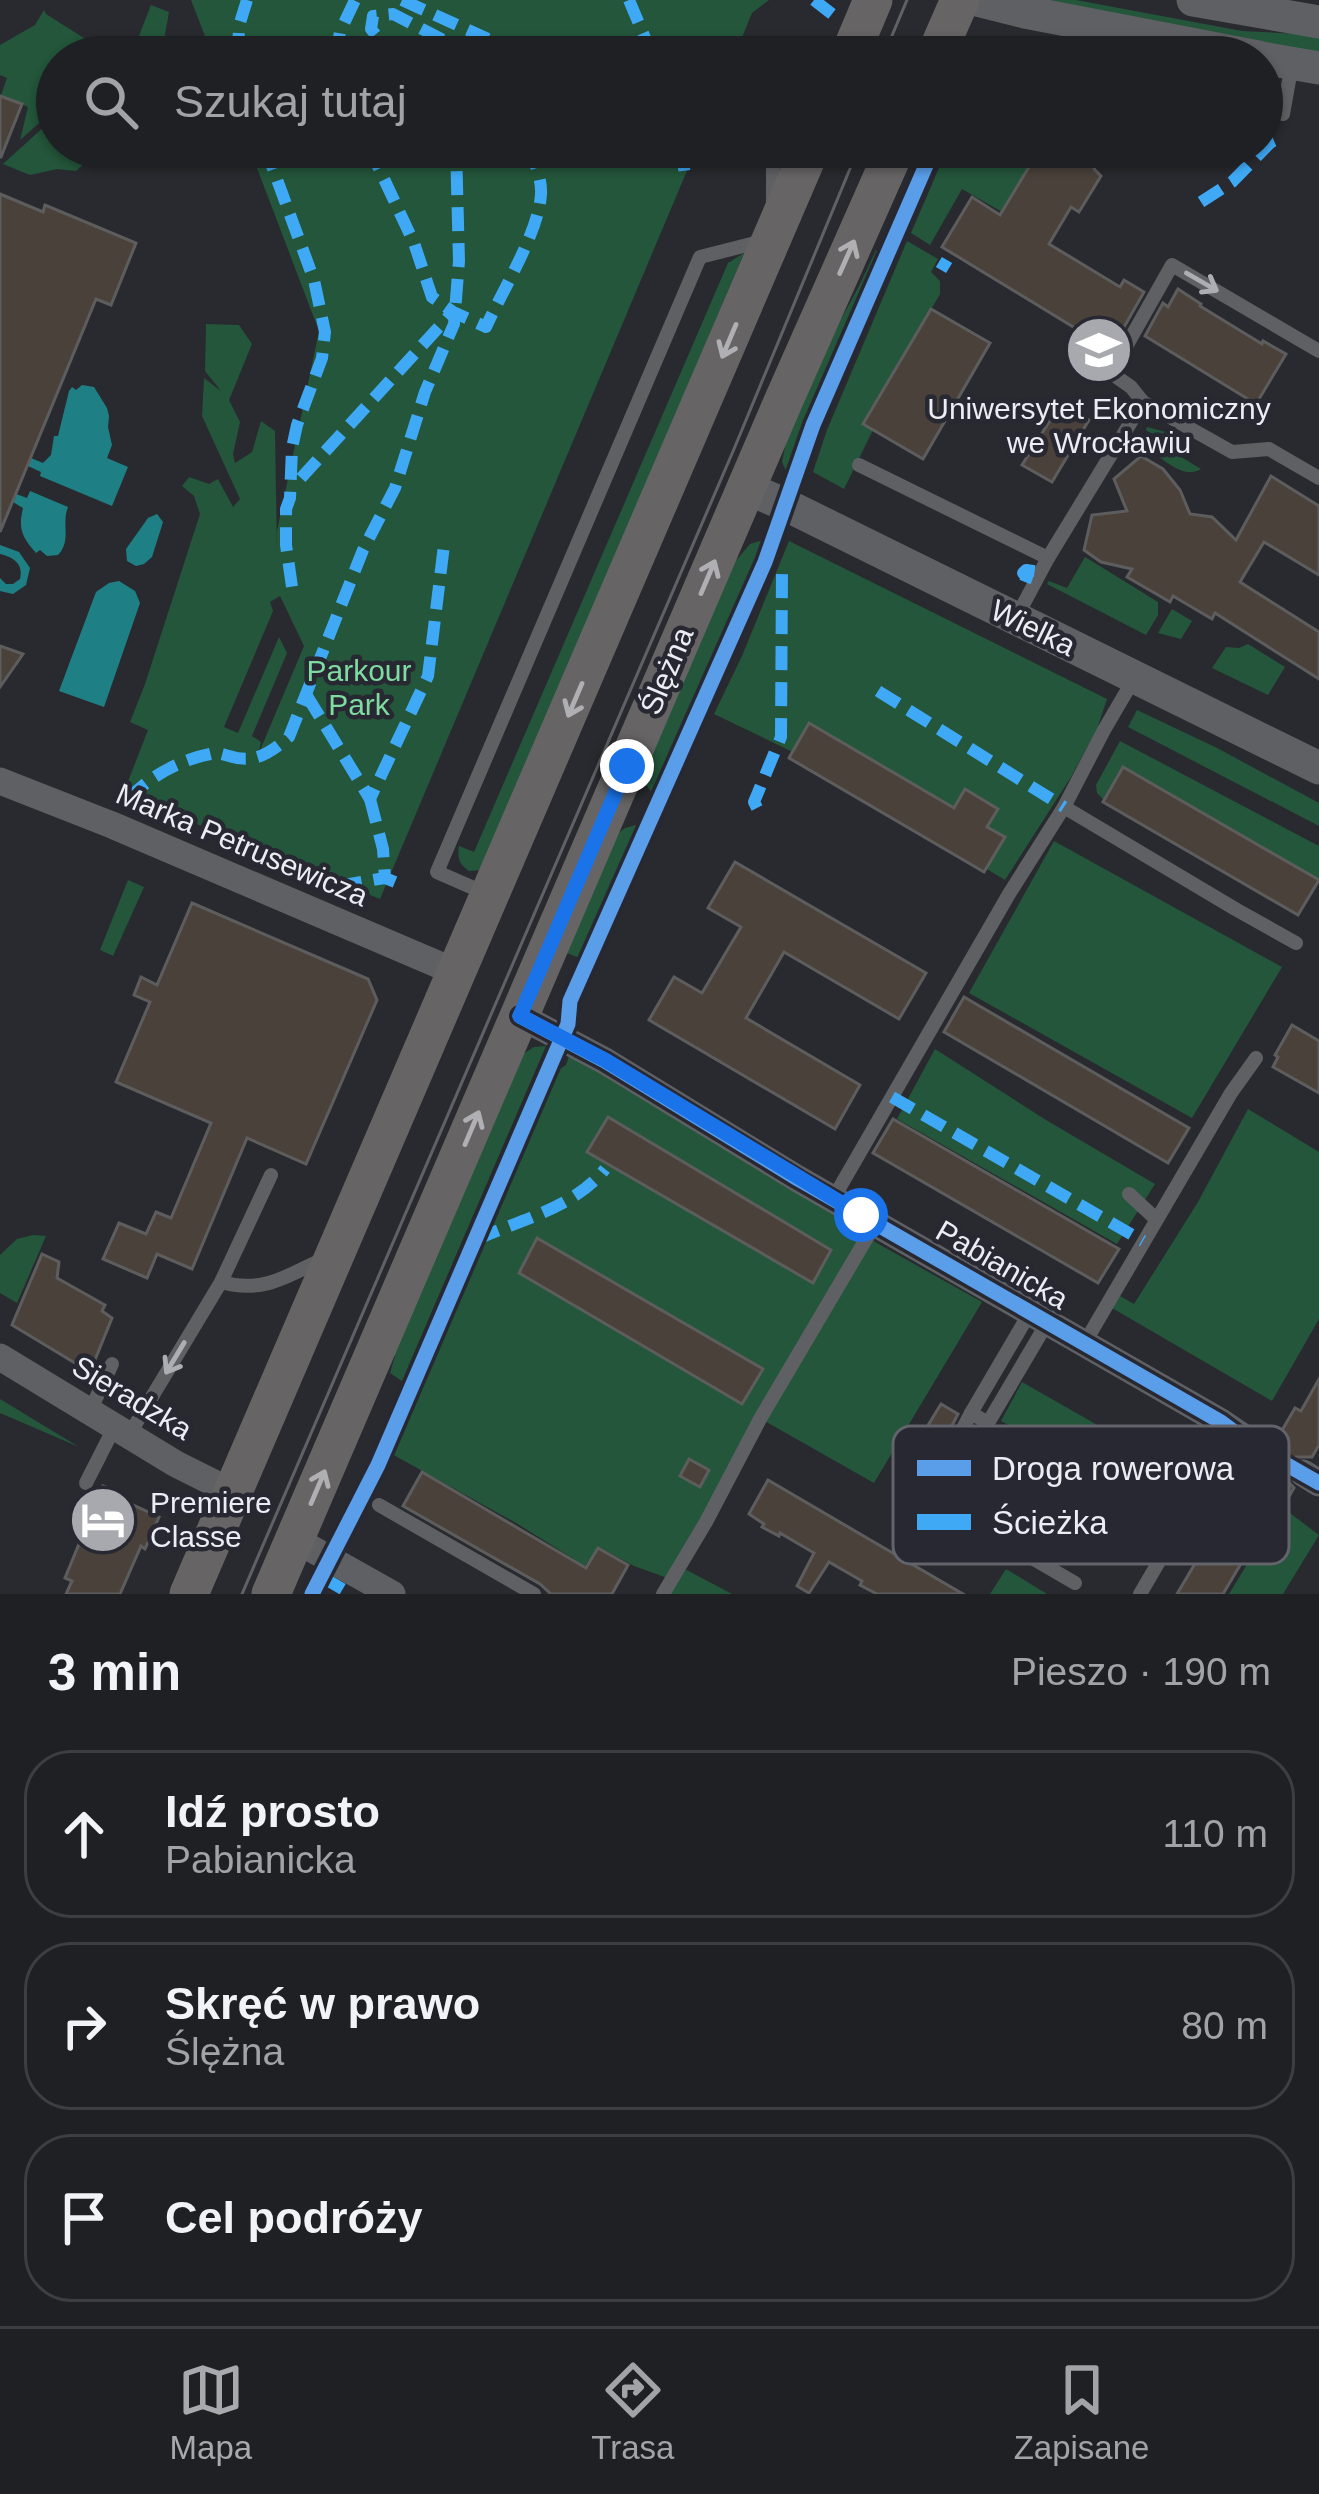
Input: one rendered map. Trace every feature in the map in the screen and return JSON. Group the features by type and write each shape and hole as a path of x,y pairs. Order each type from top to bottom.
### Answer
{"main road":[{"path":"858,36 873,0"},
{"path":"944,36 960,0"},
{"path":"189,1594 802,168"},
{"name":"Ślężna","path":"272,1594 887,168"}],"street":[{"path":"977,0 1149,36"},
{"path":"1204,1 1312,14"},
{"name":"Wielka","path":"746,488 1319,768"},
{"name":"Marka Petrusewicza","path":"0,781 458,973"},
{"name":"Pabianicka","path":"520,1016 605,1060 875,1224 1226,1426"},
{"name":"Sieradzka","path":"0,1357 232,1492"},
{"path":"296,1540 392,1594"}],"lane":[{"path":"1283,62 1283,114"},
{"path":"491,896 437,872 700,257 772,240 772,168"},
{"path":"1319,351 1172,265 1111,373 1143,402 1232,452 1269,449 1319,478"},
{"path":"1016,620 1143,402"},
{"path":"859,465 1048,558"},
{"path":"833,1199 1064,807 1135,677"},
{"path":"1064,807 1296,943"},
{"path":"1084,1344 1256,1058"},
{"path":"86,1483 111,1424 221,1282 272,1175"},
{"path":"1129,1194 1156,1220"},
{"path":"663,1594 875,1224"},
{"path":"221,1282 243,1288 263,1286 335,1254"},
{"path":"964,1426 1038,1318"},
{"path":"111,1424 112,1364"},
{"path":"379,1505 534,1594"},
{"path":"1042,1564 1075,1583"},
{"path":"1140,1594 1158,1564"}],"green space":[{"path":"191,0 769,0 752,13 743,36 205,36"},
{"path":"1039,0 1076,0 1242,31 1319,35 1319,56 1283,49 1283,36 1219,36"},
{"path":"151,5 169,12 165,36 139,36"},
{"path":"44,10 81,36 36,36 36,126 20,140 28,107 1,95 7,78 0,75 0,45 35,25"},
{"path":"36,134 36,168 79,168 30,175 3,164"},
{"name":"Parkour Park","path":"257,168 688,168 380,899 123,794 148,730 130,722 200,514 194,496 182,486 189,477 209,484 218,479 233,507 240,499 202,416 204,378 221,391 205,371 206,324 239,325 252,344 229,400 240,422 233,454 235,463 252,452 261,421 275,431 277,553 277,531 319,331","holes":["280,596 304,646 258,755 261,742 252,736 287,653 279,637 238,733 224,727 273,611 270,602"]},
{"path":"939,168 1028,168 1002,212 962,189 930,245 911,233"},
{"path":"907,241 938,259 931,272 940,281 940,294 864,424 873,430 844,489 813,472"},
{"path":"876,250 883,252 789,478 782,462 786,442 811,375"},
{"path":"744,253 482,870 469,871 460,860 459,846 474,852 728,263"},
{"path":"1147,427 1177,435 1173,452 1201,469 1181,470 1148,449 1155,436"},
{"path":"766,539 734,623 655,797 644,782 643,767 729,569 750,544"},
{"path":"789,541 1107,699 1071,777 1005,880 799,755 714,714"},
{"path":"1085,557 1158,602 1158,615 1146,635 1047,584 1067,588"},
{"path":"1172,609 1192,621 1181,639 1158,633"},
{"path":"1248,644 1285,667 1268,695 1212,668 1226,647"},
{"path":"1137,710 1319,803 1319,826 1128,727"},
{"path":"1120,741 1319,846 1319,880 1124,767 1104,800 1096,785"},
{"path":"643,823 585,960 564,952 613,837"},
{"path":"1054,841 1282,967 1192,1118 969,993"},
{"path":"128,880 144,887 113,956 100,950"},
{"path":"546,1046 402,1381 390,1373 395,1356 390,1353 523,1054"},
{"path":"935,1049 1155,1184 1117,1244 897,1119"},
{"path":"570,1054 856,1224 875,1242 982,1302 908,1426 893,1426 893,1451 874,1483 761,1419 681,1567 732,1594 666,1594 673,1580 599,1547 585,1566 390,1453 552,1074 566,1065"},
{"path":"1248,1109 1319,1152 1319,1319 1272,1401 1112,1308 1120,1296 1134,1304 1198,1202"},
{"path":"46,1236 17,1303 0,1293 0,1255 17,1239"},
{"path":"1022,1382 1099,1426 1010,1426 1001,1421"},
{"path":"0,1399 79,1447 0,1413"},
{"path":"1289,1512 1319,1535 1283,1594 1229,1594 1247,1564 1289,1564"},
{"path":"1006,1569 1047,1594 990,1594"}],"water":[{"path":"82,385 94,387 107,408 112,445 107,458 128,467 112,506 40,476 41,472 28,466 31,458 43,463 51,455 69,391"},
{"path":"30,491 68,507 64,544 58,555 36,553 24,537 23,508 13,502 16,494 27,498"},
{"path":"157,514 163,522 152,557 136,566 127,561 126,549 148,518"},
{"path":"0,545 19,552 30,568 26,585 13,594 0,591 0,578 13,584 20,579 19,565 0,554"},
{"path":"119,581 135,591 140,603 104,707 59,691 96,592"}],"building":[{"path":"0,96 22,104 1,157 0,157"},
{"path":"1028,168 1095,168 1101,176 1079,212 1071,207 1049,244 1120,287 1124,280 1144,292 1111,350 942,247 972,197 1000,215"},
{"path":"0,194 43,212 45,205 136,243 111,305 96,299 0,532"},
{"path":"1178,289 1262,344 1286,354 1256,404 1145,336 1163,303 1168,307"},
{"path":"931,309 990,343 923,459 863,424"},
{"path":"1061,403 1089,420 1052,482 1022,465"},
{"path":"1141,456 1163,469 1180,490 1190,514 1212,517 1236,540 1271,476 1319,506 1319,575 1264,542 1240,582 1319,632 1319,679 1215,613 1212,619 1173,596 1170,602 1127,577 1132,569 1101,562 1084,550 1092,515 1127,511 1114,479"},
{"path":"0,646 23,654 0,687"},
{"path":"809,723 954,808 965,789 998,809 987,827 1005,837 984,872 789,758"},
{"path":"1123,767 1319,880 1298,915 1103,802"},
{"path":"735,862 926,973 899,1019 784,952 746,1018 860,1085 835,1129 649,1020 674,977 702,993 741,927 708,908"},
{"path":"192,903 368,979 377,1000 306,1164 247,1138 192,1269 157,1254 147,1278 103,1259 119,1223 146,1234 156,1212 171,1218 211,1123 116,1082 150,1002 134,995 141,977 157,985"},
{"path":"964,997 1189,1128 1168,1163 944,1032"},
{"path":"1292,1025 1319,1041 1319,1093 1273,1067"},
{"path":"608,1117 831,1250 813,1283 587,1152"},
{"path":"893,1119 1119,1249 1098,1283 873,1153"},
{"path":"537,1238 763,1369 742,1404 519,1273"},
{"path":"42,1254 59,1262 57,1278 105,1305 102,1311 112,1318 90,1372 12,1325"},
{"path":"1319,1379 1319,1445 1312,1457 1296,1457 1289,1463 1289,1426 1285,1426 1295,1408 1301,1411"},
{"path":"941,1404 958,1414 952,1426 928,1426"},
{"path":"689,1459 709,1470 700,1487 680,1476"},
{"path":"422,1472 586,1568 598,1548 628,1565 612,1594 551,1594 403,1506"},
{"path":"768,1480 893,1553 893,1564 912,1564 963,1594 877,1594 829,1562 809,1593 797,1586 814,1553 762,1527 749,1514"},
{"path":"103,1486 159,1517 120,1594 66,1594 72,1581 65,1578"},
{"path":"1195,1564 1241,1564 1223,1594 1177,1594"}],"tram line":[{"path":"892,36 907,0"},
{"path":"242,1594 850,168"}],"marked path":[{"path":"239,36 247,0"},
{"path":"339,36 355,0"},
{"path":"402,0 481,36"},
{"path":"629,0 644,36"},
{"path":"814,0 832,14"},
{"path":"377,36 371,29 373,16 393,14 436,36"},
{"path":"273,168 314,280 325,332 322,358 292,448 286,545 293,594"},
{"path":"379,168 414,243 432,297 486,327 539,209 536,168"},
{"path":"128,800 155,777 187,760 215,753 254,758 289,737 363,550 395,488 425,392 454,324 459,261 457,168"},
{"path":"684,168 686,182"},
{"path":"1201,202 1246,168"},
{"path":"941,270 947,260"},
{"path":"301,478 449,316"},
{"path":"307,696 370,799 428,676 444,545"},
{"path":"757,808 754,802 781,737 782,570"},
{"path":"1025,582 1026,570 1041,572"},
{"path":"878,691 1064,807"},
{"path":"370,799 385,878 395,882"},
{"path":"338,886 385,878"},
{"path":"892,1097 1143,1241"},
{"path":"476,1235 482,1237 564,1202 605,1169"},
{"path":"322,1577 351,1594"}],"cycle path":[{"path":"312,1594 378,1465 568,1024 570,1001 765,562 813,425 925,168"},
{"path":"520,1016 605,1061 798,1179 1226,1426"},
{"path":"1289,1466 1319,1483"}],"place":[{"name":"Uniwersytet Ekonomiczny we Wrocławiu","path":"1099,350"},
{"name":"Premiere Classe","path":"103,1520"}],"route":[{"path":"627,766 520,1016 605,1060 861,1215"}]}
